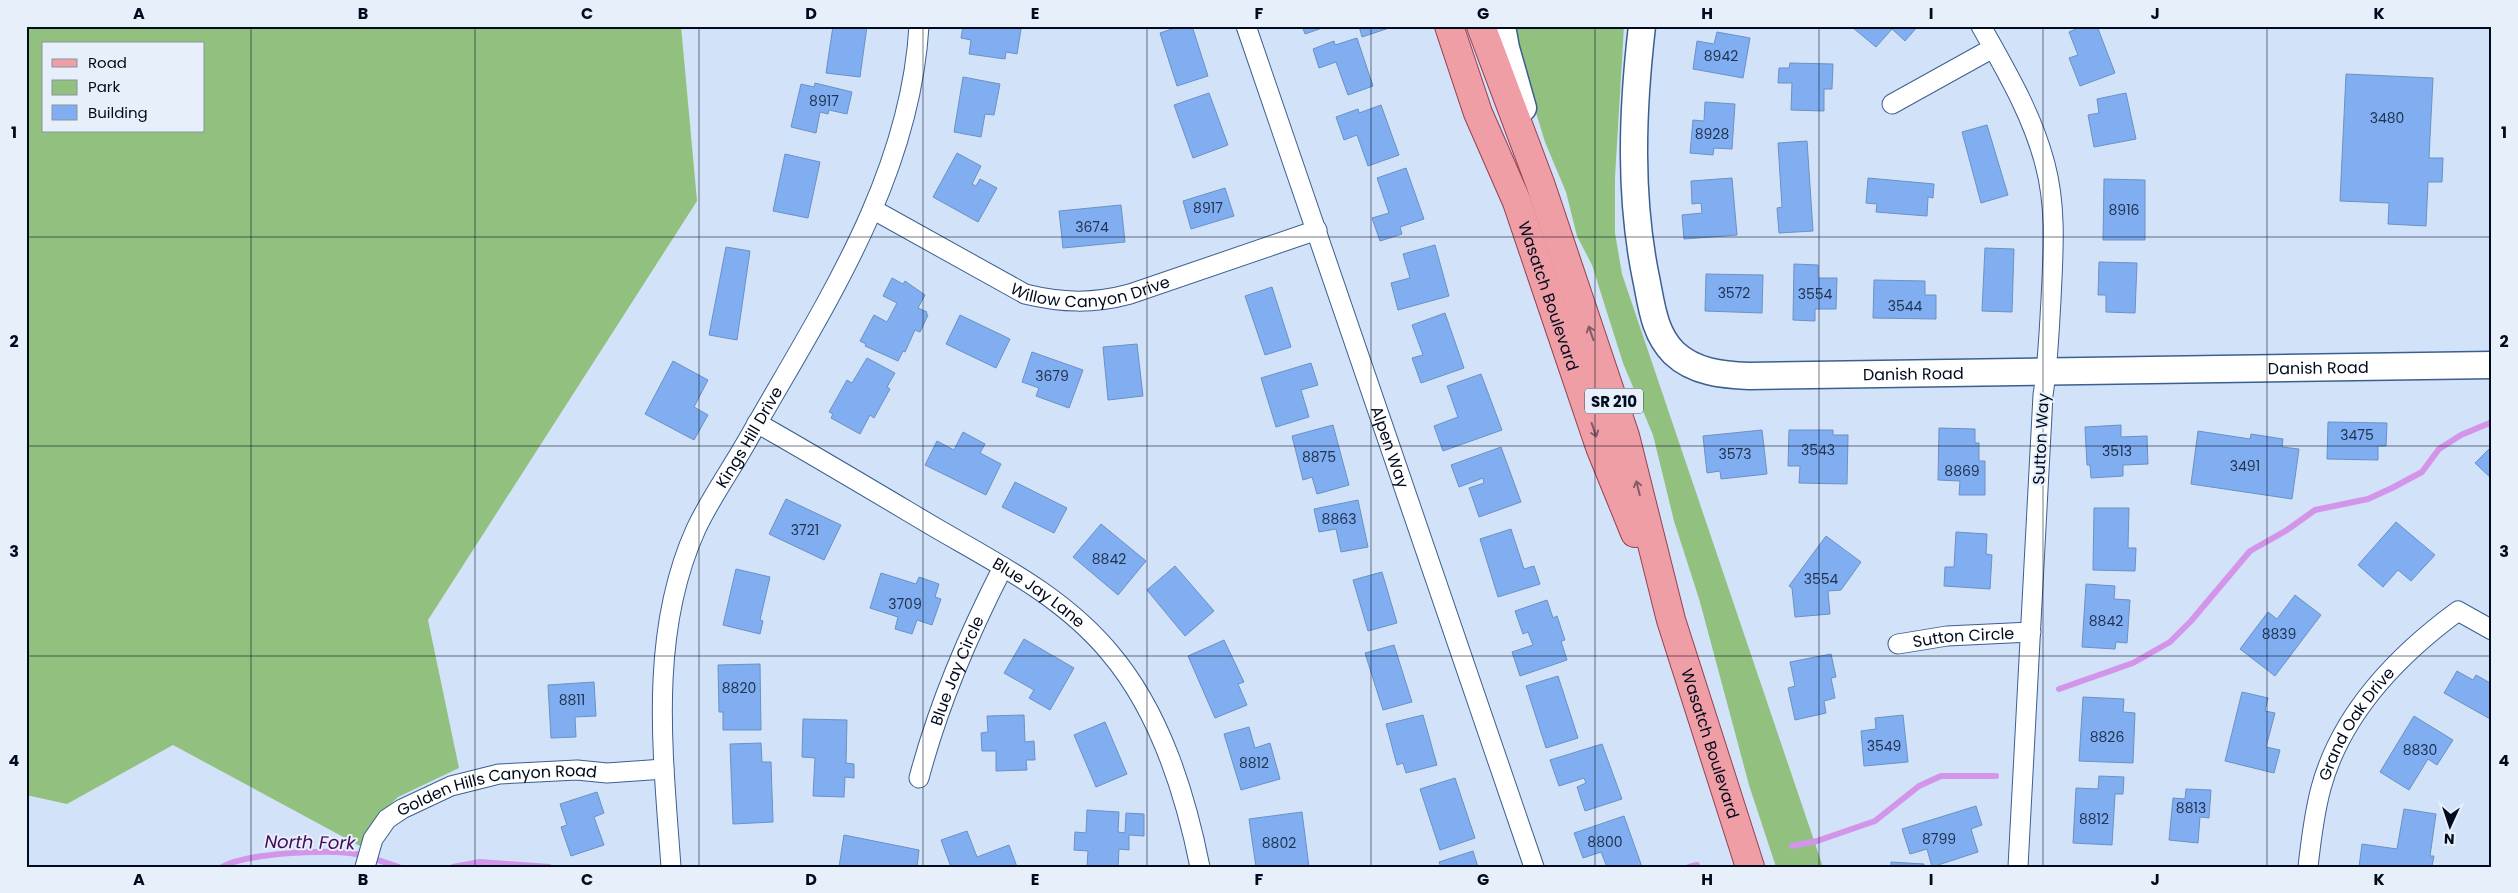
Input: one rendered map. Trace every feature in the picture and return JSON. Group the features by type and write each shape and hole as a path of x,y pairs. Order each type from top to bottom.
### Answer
{"main road":[{"name":"Wasatch Boulevard","path":"1449,26 1478,113 1518,202 1600,447 1671,620"},
{"path":"1464,26 1499,128 1518,202"},
{"name":"Wasatch Boulevard","path":"1481,26 1541,186 1625,436 1671,620 1750,867"}],"street":[{"name":"Kings Hill Drive","path":"671,867 661,705 665,644 677,585 696,529 860,241 874,210 887,176 906,110 919,26"},
{"name":"Alpen Way","path":"1246,26 1534,867"},
{"name":"Wasatch Boulevard","path":"1502,26 1541,186"},
{"name":"Danish Road","path":"1642,26 1634,140 1638,227 1654,318 1662,336 1681,358 1700,369 1737,376 2492,365"},
{"name":"Sutton Way","path":"1981,26 2029,118 2050,185 2054,229 2047,370 2043,395 2018,867"},
{"path":"1892,104 1993,48"},
{"name":"Willow Canyon Drive","path":"874,210 1025,294 1052,301 1079,303 1105,301 1130,294 1317,230"},
{"name":"Blue Jay Lane","path":"757,423 1003,567 1062,604 1110,653 1148,708 1172,765 1200,867"},
{"name":"Blue Jay Circle","path":"920,778 931,732 951,678 976,620 1003,567"},
{"name":"Grand Oak Drive","path":"2308,867 2315,813 2322,786 2331,760 2344,733 2360,707 2381,680 2428,633 2458,611 2492,630"},
{"name":"Sutton Circle","path":"1898,644 1947,636 2031,632"},
{"name":"Golden Hills Canyon Road","path":"365,867 373,839 387,820 402,809 451,786 476,778 523,772 577,770 607,773 664,769"}],"green space":[{"path":"26,26 681,26 697,201 428,620 459,768 398,797 376,818 360,846 173,745 67,804 26,795"},
{"path":"1512,26 1624,26 1615,177 1615,233 1622,274 1823,867 1776,867 1749,785 1700,602 1674,521 1653,435 1623,363 1592,265 1577,236 1566,192 1545,142 1514,40"}],"building":[{"path":"833,26 867,26 860,77 826,73"},
{"path":"963,26 1013,26 1021,29 1017,54 1006,52 1005,59 969,54 971,40 961,38"},
{"path":"1181,26 1192,26 1208,76 1177,86 1160,33"},
{"path":"1302,26 1328,26 1305,34"},
{"path":"1359,26 1388,26 1389,28 1362,37"},
{"path":"1918,26 1905,41 1892,29 1876,47 1852,27"},
{"path":"2083,26 2097,26 2115,73 2080,86 2069,58 2078,55 2069,32"},
{"path":"1717,32 1750,38 1743,78 1693,69 1697,41 1714,44"},
{"path":"1357,38 1373,86 1348,95 1336,62 1319,68 1313,49 1334,41 1335,45"},
{"path":"1790,63 1833,64 1832,89 1824,89 1824,111 1791,110 1792,83 1778,83 1779,68 1789,68"},
{"path":"2346,74 2433,78 2429,158 2443,158 2442,182 2428,182 2426,226 2388,224 2389,203 2340,201"},
{"path":"963,77 1000,84 994,115 985,114 981,137 954,132"},
{"path":"815,83 852,92 847,114 829,110 828,114 820,112 816,133 791,127 801,84 814,87"},
{"path":"1209,93 1228,145 1193,158 1174,105"},
{"path":"2126,93 2136,139 2094,147 2088,115 2099,113 2097,99"},
{"path":"1705,102 1735,104 1732,149 1714,148 1713,155 1690,153 1693,120 1704,121"},
{"path":"1381,105 1399,155 1368,166 1357,135 1344,140 1336,117 1358,109 1359,113"},
{"path":"1987,125 2008,195 1981,203 1962,132"},
{"path":"1807,141 1813,231 1779,233 1777,208 1782,207 1778,143"},
{"path":"957,153 981,166 972,184 976,186 980,179 997,188 978,222 933,197"},
{"path":"785,154 820,162 808,218 773,211"},
{"path":"1406,168 1424,219 1400,227 1402,234 1380,241 1372,218 1389,213 1377,178"},
{"path":"1732,178 1737,235 1684,239 1682,215 1702,213 1701,203 1692,204 1691,181"},
{"path":"1868,178 1934,184 1933,198 1928,197 1927,216 1876,212 1877,204 1866,203"},
{"path":"2104,179 2145,180 2145,240 2103,240"},
{"path":"1225,188 1234,216 1191,229 1183,201"},
{"path":"1121,205 1125,242 1063,248 1059,211"},
{"path":"1435,245 1449,296 1398,310 1391,283 1410,278 1403,254"},
{"path":"726,247 750,251 737,340 709,335"},
{"path":"1985,248 2014,249 2012,312 1982,311"},
{"path":"2099,262 2137,263 2135,313 2106,312 2106,295 2098,295"},
{"path":"1794,264 1818,265 1818,278 1837,278 1836,309 1815,309 1815,321 1793,320"},
{"path":"1706,274 1763,275 1762,313 1705,311"},
{"path":"892,278 903,284 905,281 925,295 918,308 927,312 926,314 928,315 920,332 915,330 905,352 903,351 898,361 865,346 866,344 860,341 874,315 887,322 897,303 883,296"},
{"path":"1874,280 1925,281 1925,295 1936,295 1936,319 1873,318"},
{"path":"1272,287 1291,347 1265,355 1245,296"},
{"path":"1445,313 1464,368 1421,383 1412,358 1423,355 1412,325"},
{"path":"960,315 1010,339 996,368 946,344"},
{"path":"1137,344 1143,396 1108,400 1103,347"},
{"path":"1032,352 1083,370 1069,408 1036,396 1039,388 1022,382"},
{"path":"867,358 895,373 887,387 890,389 874,418 870,415 860,434 831,418 833,414 829,412 847,380 852,383"},
{"path":"673,361 708,380 694,407 708,415 694,440 645,414"},
{"path":"1311,363 1318,385 1301,390 1309,417 1276,427 1261,378"},
{"path":"1481,374 1502,430 1443,451 1434,426 1458,417 1447,386"},
{"path":"2328,422 2387,423 2386,446 2378,446 2378,460 2327,459"},
{"path":"1333,425 1349,485 1317,494 1312,477 1303,480 1292,436"},
{"path":"2121,425 2121,437 2147,436 2148,464 2123,465 2123,476 2091,478 2090,465 2087,465 2085,427"},
{"path":"1939,428 1975,429 1975,443 1979,443 1979,461 1985,461 1985,495 1959,495 1960,481 1938,480"},
{"path":"1762,430 1767,474 1721,479 1720,471 1707,473 1703,436"},
{"path":"1789,430 1833,430 1833,435 1848,435 1847,484 1799,483 1800,466 1788,466"},
{"path":"2198,431 2250,439 2251,434 2283,439 2282,447 2299,449 2292,499 2191,484"},
{"path":"963,432 985,444 980,453 1001,464 986,495 925,465 937,441 954,450"},
{"path":"2492,446 2492,479 2475,463"},
{"path":"1501,447 1521,502 1479,517 1469,488 1484,483 1483,478 1459,487 1451,465"},
{"path":"1015,482 1067,508 1054,533 1002,507"},
{"path":"786,499 841,525 824,560 769,534"},
{"path":"1358,500 1368,547 1341,552 1336,529 1319,532 1314,509"},
{"path":"2094,508 2129,508 2128,548 2136,548 2135,571 2093,570"},
{"path":"2396,522 2435,555 2411,581 2398,570 2383,587 2358,565"},
{"path":"1101,524 1146,561 1118,595 1073,557"},
{"path":"1511,529 1524,569 1534,566 1540,584 1498,597 1480,539"},
{"path":"1956,532 1987,534 1986,554 1992,555 1990,589 1944,586 1945,567 1954,567"},
{"path":"1826,536 1861,562 1841,590 1828,591 1830,614 1795,617 1792,588 1789,586"},
{"path":"1175,566 1214,611 1185,636 1147,590"},
{"path":"736,569 770,577 760,620 763,621 760,634 723,625"},
{"path":"1382,572 1397,623 1368,631 1353,580"},
{"path":"881,573 916,584 919,577 939,584 935,597 941,599 932,625 917,620 912,634 895,629 898,617 870,608"},
{"path":"2086,584 2115,586 2114,599 2130,600 2127,643 2116,642 2115,649 2082,647"},
{"path":"2295,595 2321,615 2275,676 2240,649 2268,612 2277,619"},
{"path":"1547,600 1553,618 1557,616 1565,640 1561,641 1567,660 1520,676 1512,652 1533,645 1528,632 1523,634 1515,611"},
{"path":"1024,639 1074,668 1050,710 1029,698 1034,690 1004,673"},
{"path":"1224,640 1244,682 1238,684 1247,705 1215,718 1188,656"},
{"path":"1394,645 1412,702 1383,710 1365,653"},
{"path":"1831,654 1836,677 1831,678 1835,698 1824,701 1826,713 1795,720 1788,688 1795,686 1790,662"},
{"path":"760,664 761,730 723,730 723,712 719,712 718,665"},
{"path":"2457,671 2473,680 2476,675 2492,684 2492,720 2444,693"},
{"path":"1558,676 1578,738 1546,748 1526,686"},
{"path":"594,682 596,716 575,717 576,737 551,738 548,685"},
{"path":"2242,692 2268,698 2265,711 2275,713 2266,747 2280,750 2274,773 2225,761"},
{"path":"2083,697 2124,699 2123,712 2135,713 2133,763 2079,761"},
{"path":"1024,715 1025,742 1034,741 1035,760 1026,760 1027,770 996,771 996,751 982,751 981,733 988,732 987,716"},
{"path":"1423,715 1437,765 1406,773 1403,763 1397,765 1386,724"},
{"path":"1903,715 1908,762 1864,766 1861,731 1876,729 1875,718"},
{"path":"2414,716 2453,740 2437,765 2428,759 2409,790 2380,772"},
{"path":"803,719 847,720 846,763 854,764 854,778 845,777 844,797 813,796 815,758 802,757"},
{"path":"1105,722 1127,774 1096,787 1074,735"},
{"path":"1249,727 1255,748 1270,743 1280,779 1241,790 1224,734"},
{"path":"761,743 762,762 771,762 773,822 733,824 730,744"},
{"path":"1602,744 1622,799 1585,811 1577,787 1586,783 1584,778 1559,786 1550,760"},
{"path":"2099,776 2124,777 2123,794 2115,794 2112,845 2073,843 2076,788 2098,789"},
{"path":"1455,778 1475,838 1440,850 1420,789"},
{"path":"2186,789 2211,790 2209,818 2200,817 2198,843 2169,840 2173,798 2185,799"},
{"path":"597,792 604,813 594,817 604,845 571,856 561,827 567,825 560,804"},
{"path":"1976,806 1982,825 1971,829 1978,852 1932,867 1927,849 1910,854 1902,829"},
{"path":"2404,809 2436,814 2430,856 2434,856 2432,866 2359,867 2362,844 2397,849"},
{"path":"1087,810 1119,812 1118,832 1125,833 1126,813 1144,814 1144,836 1129,835 1129,850 1119,849 1118,867 1087,867 1088,851 1074,850 1075,832 1086,833"},
{"path":"1302,812 1309,867 1256,867 1249,819"},
{"path":"1624,816 1642,867 1607,867 1601,852 1583,858 1574,833"},
{"path":"967,831 977,857 1009,845 1017,867 951,867 941,840"},
{"path":"844,835 919,850 917,867 839,867"},
{"path":"1473,851 1478,867 1441,867 1439,862"},
{"path":"1891,862 1924,864 1924,867 1891,867"}],"waterway":[{"path":"2059,689 2133,663 2170,642 2191,621 2250,551 2287,530 2315,510 2368,499 2392,488 2422,472 2439,449 2461,435 2492,422"},
{"path":"1792,846 1817,841 1875,821 1919,786 1941,776 1996,776"},
{"name":"North Fork","path":"222,867 248,858 321,852 356,854 399,867"},
{"name":"North Fork","path":"453,867 480,862 549,867"},
{"path":"1689,867 1697,865"}]}
